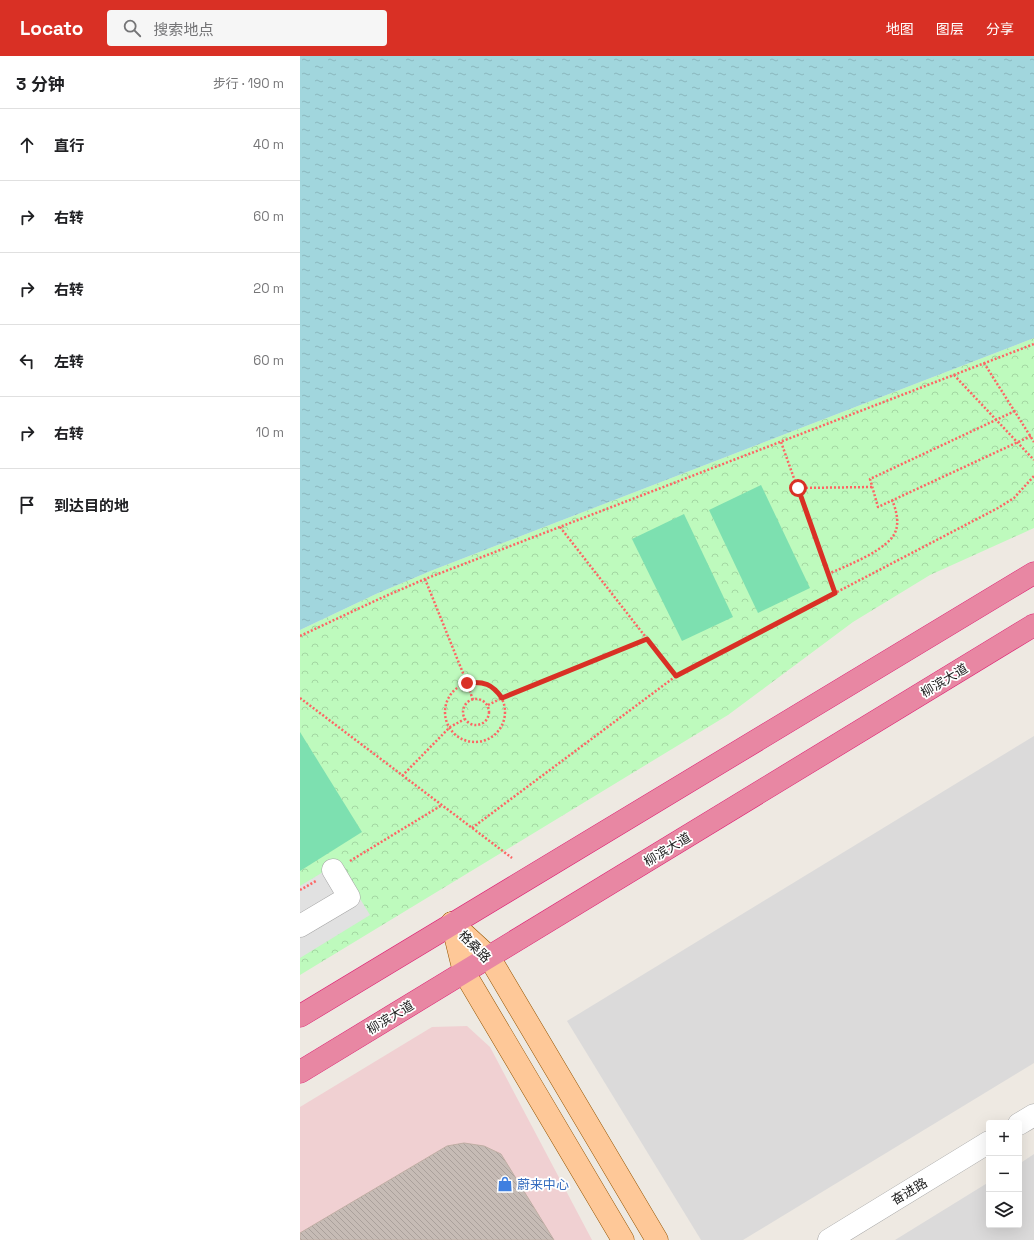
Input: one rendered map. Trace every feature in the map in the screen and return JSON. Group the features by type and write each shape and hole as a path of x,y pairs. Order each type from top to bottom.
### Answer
{"highway":[{"path":"300,1016 1034,573"},
{"name":"柳滨大道","path":"300,1072 1034,625"}],"main road":[{"name":"格桑路","path":"452,923 489,957 657,1240"},
{"name":"格桑路","path":"452,923 464,972 623,1240"}],"street":[{"path":"300,926 349,897 333,870"},
{"path":"1022,1122 1034,1115"},
{"name":"奋进路","path":"829,1240 986,1144"}],"path":[{"path":"300,636 425,579 1034,344"},
{"path":"984,363 1034,442"},
{"path":"954,375 1034,460"},
{"path":"1015,412 870,479 878,507 1031,436"},
{"path":"781,442 835,593"},
{"path":"472,828 676,676 1002,506 1020,492 1034,476"},
{"path":"798,488 872,487"},
{"path":"828,574 874,552 891,540 897,530 897,521 892,500"},
{"path":"560,527 676,676"},
{"path":"425,579 473,700"},
{"path":"488,706 502,698 647,639"},
{"path":"478,682 488,684 496,690 506,707 502,727 487,740 477,742 467,741 458,737 447,721 445,712 447,702 451,694 459,687 467,683 478,682"},
{"path":"300,698 512,858"},
{"path":"473,700 481,700 488,706 488,718 482,724 474,725 465,719 463,713 464,709 469,701 473,700"},
{"path":"402,776 450,727 465,719"},
{"path":"300,890 442,805"}],"shaded area":[{"path":"1034,736 1034,1063 743,1240 701,1240 567,1021"},
{"path":"338,863 370,915 300,958 300,886"},
{"path":"467,1026 490,1047 592,1240 300,1240 300,1107 432,1027"},
{"path":"1034,1154 1034,1240 895,1240 986,1184 986,1228 1022,1228 1022,1162"}],"green space":[{"path":"1034,338 1034,528 930,575 853,622 728,715 300,975 300,630 376,594 433,570"},
{"path":"761,485 810,588 758,613 709,510"},
{"path":"684,514 733,617 682,641 632,539"},
{"path":"300,732 362,832 300,871"}],"water":[{"path":"300,56 1034,56 1034,338 433,570 376,594 300,630"}],"building":[{"path":"464,1143 484,1146 501,1154 554,1240 300,1240 300,1233 447,1146"}],"place":[{"name":"蔚来中心","path":"505,1184"}],"route":[{"path":"467,683 478,682 488,684 496,690 502,698 647,639 676,676 835,593 798,488"}]}
